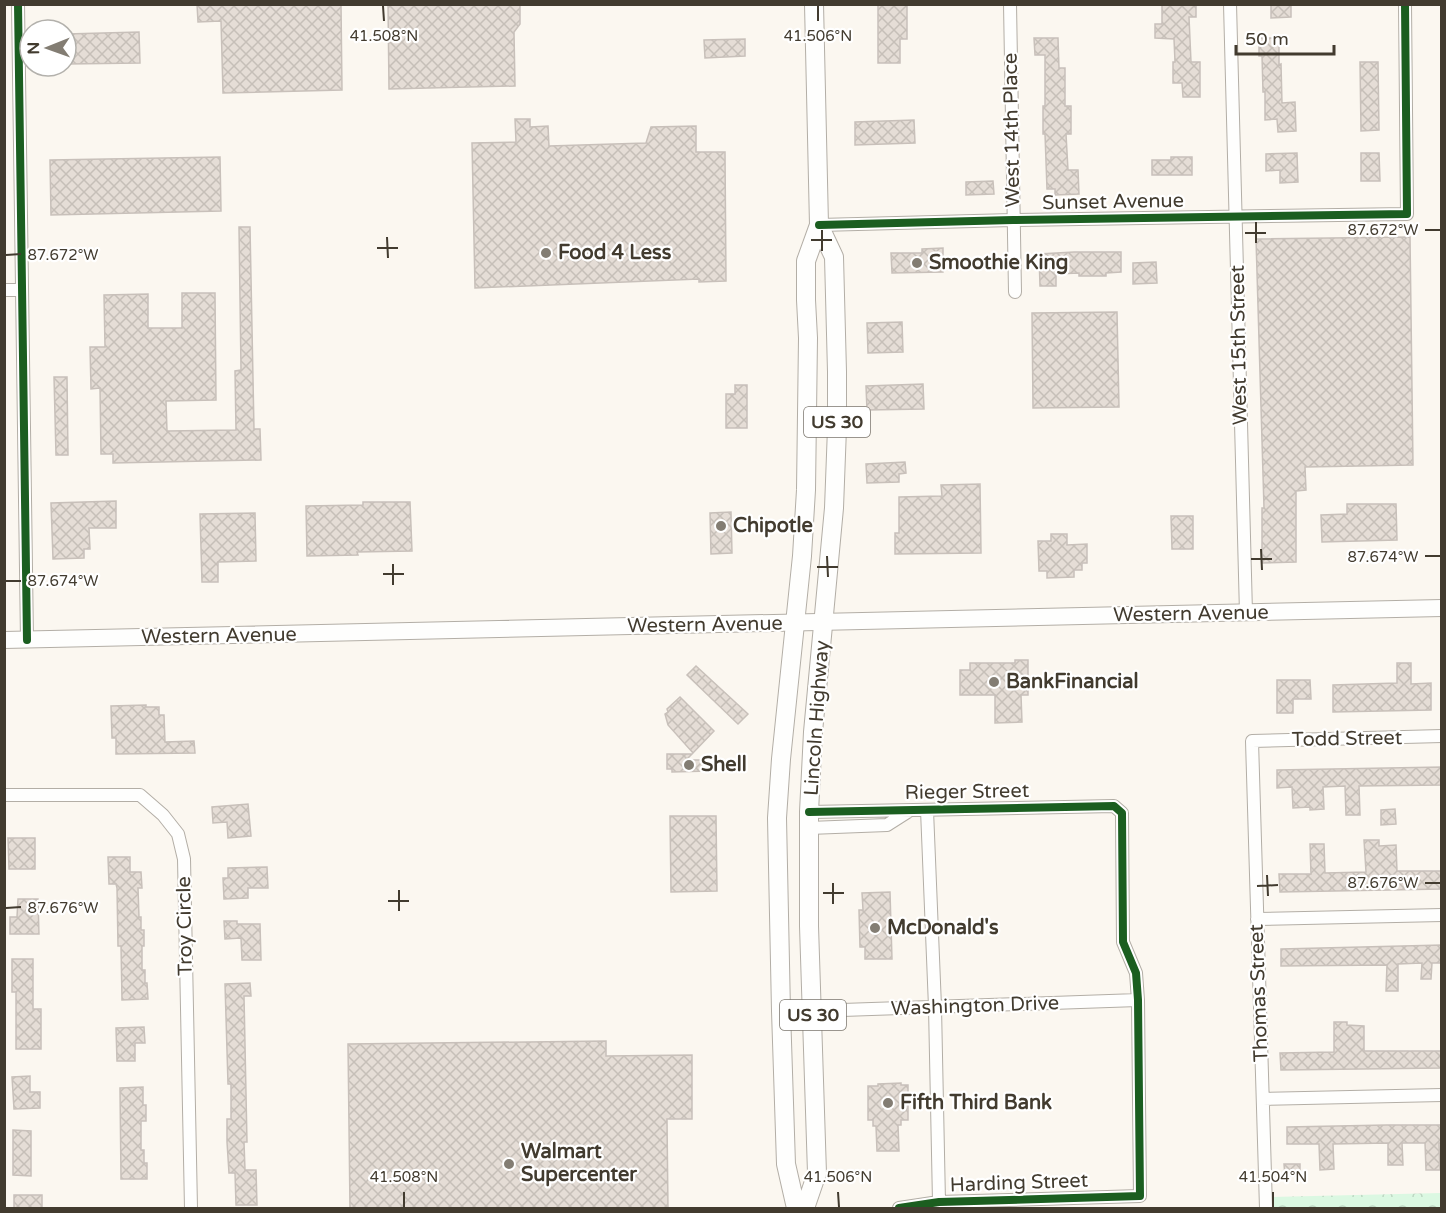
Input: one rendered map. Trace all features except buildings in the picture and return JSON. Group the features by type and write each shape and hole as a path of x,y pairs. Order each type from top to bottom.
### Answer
{"main road":[{"name":"US 30","path":"794,623 802,556 806,490 808,338 806,261 819,225 814,4"},
{"name":"US 30","path":"819,225 834,257 837,382 834,508 824,622"},
{"name":"Western Avenue","path":"4,640 1442,608"},
{"name":"Lincoln Highway","path":"806,1209 817,1173 809,926 809,820 813,732 824,622"},
{"name":"Lincoln Highway","path":"794,623 777,818 786,1164 796,1209"}],"street":[{"path":"18,4 27,640"},
{"name":"West 14th Place","path":"1010,4 1015,292"},
{"name":"West 15th Street","path":"1230,4 1246,613"},
{"name":"Sunset Avenue","path":"819,225 1407,214 1405,4"},
{"path":"4,290 21,290"},
{"name":"Todd Street","path":"1252,741 1442,736"},
{"name":"Thomas Street","path":"1252,741 1266,1209"},
{"name":"Troy Circle","path":"4,795 140,795 163,814 178,834 184,859 191,1209"},
{"name":"Rieger Street","path":"809,820 887,825 911,810 1114,806 1122,813 1123,942 1136,973 1138,1000"},
{"path":"927,810 935,1007 939,1202"},
{"path":"1257,919 1442,915"},
{"name":"Washington Drive","path":"813,1011 1138,1000"},
{"name":"Harding Street","path":"899,1209 939,1202 1140,1196 1138,1000"},
{"path":"1263,1100 1442,1095"}],"green space":[{"path":"1441,1193 1441,1208 1271,1208 1271,1197"}],"cycle path":[{"path":"18,4 27,640"},
{"path":"819,225 1407,214 1405,4"},
{"path":"809,812 1114,806 1122,813 1123,942 1136,973 1138,1000 1140,1196 939,1202 899,1208"}],"place":[{"name":"Food 4 Less","path":"546,253"},
{"name":"Smoothie King","path":"917,263"},
{"name":"Chipotle","path":"721,526"},
{"name":"BankFinancial","path":"994,682"},
{"name":"Shell","path":"689,765"},
{"name":"McDonald's","path":"875,928"},
{"name":"Fifth Third Bank","path":"888,1103"},
{"name":"Walmart Supercenter","path":"509,1164"}]}
